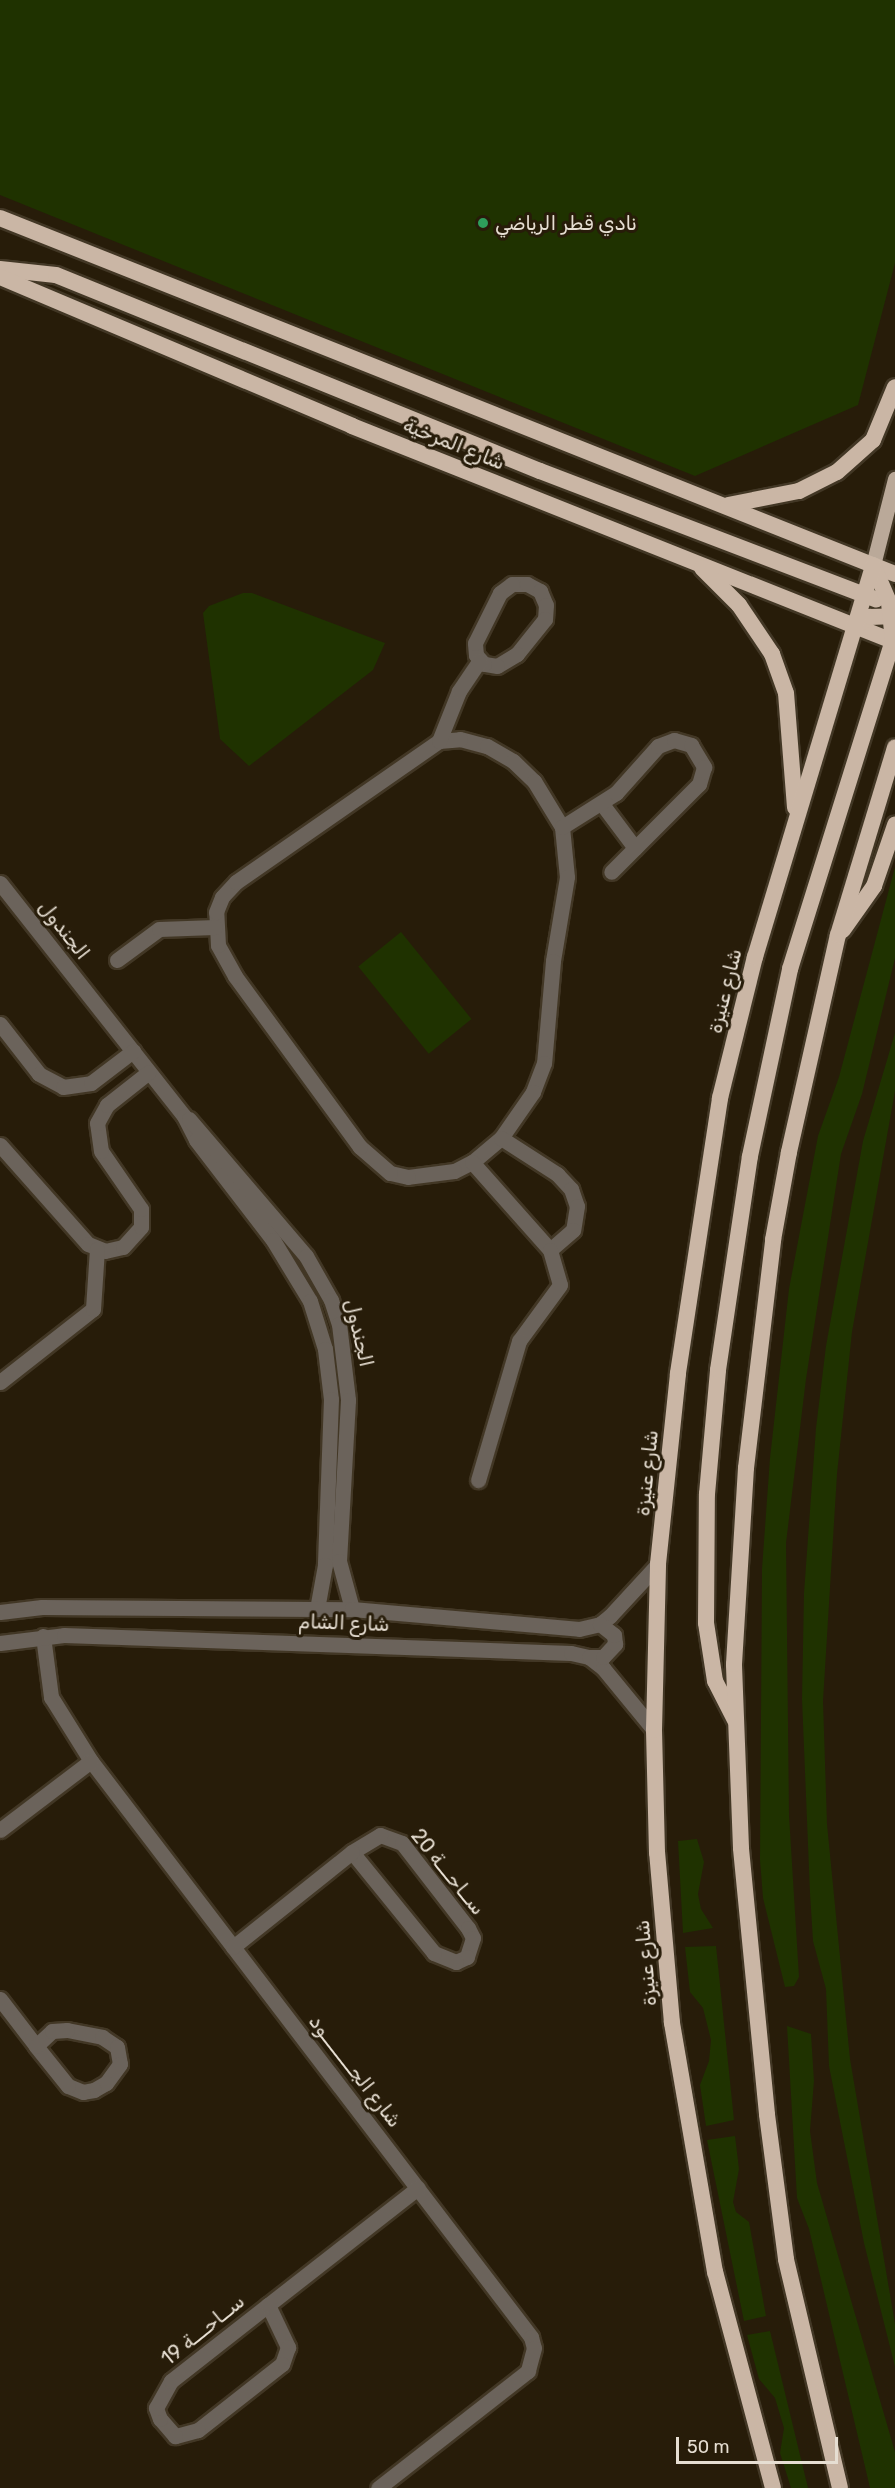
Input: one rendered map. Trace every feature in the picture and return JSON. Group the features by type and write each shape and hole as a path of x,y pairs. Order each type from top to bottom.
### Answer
{"highway":[{"path":"0,218 728,505 895,574"},
{"path":"0,268 56,275 540,471 865,595 893,609"},
{"name":"شارع المرخية","path":"0,277 352,426 894,642"},
{"path":"728,505 799,491 837,472 873,440 895,387"},
{"path":"698,564 745,612 772,654 786,693 791,726 796,820"},
{"path":"735,1720 715,1681 706,1623 707,1494 733,1255 750,1156 790,969 894,642 893,609 873,565"},
{"name":"شارع عنيزة","path":"772,2488 715,2272 688,2127 663,1929 654,1730 658,1564 678,1373 720,1098 755,957 873,565"},
{"path":"856,626 870,616 893,609"},
{"path":"840,2488 786,2259 742,1860 735,1720 739,1562 761,1321 789,1152 838,935 895,747"},
{"path":"838,935 874,886 895,825"}],"main road":[{"name":"شارع عنيزة","path":"873,565 895,479"}],"street":[{"path":"512,585 534,587 546,605 545,619 536,634 502,663 490,666 480,660 475,643 500,593 512,585"},
{"path":"439,741 459,691 480,660"},
{"path":"460,739 488,746 513,761 534,781 562,827 567,877 553,961 544,1063 532,1092 501,1138 472,1162 454,1171 408,1177 390,1173 376,1165 235,976 221,953 215,927 222,897 236,882 439,741 460,739"},
{"path":"562,827 602,804 658,746 674,740 698,751 704,767 699,784 611,872"},
{"path":"602,804 635,848"},
{"name":"الجندول","path":"0,883 184,1116 199,1127 306,1256 331,1300 339,1324 348,1400 339,1561 352,1609"},
{"path":"117,960 159,929 215,927"},
{"path":"0,1024 39,1074 63,1087 91,1083 133,1051"},
{"path":"0,1145 61,1217 98,1249 114,1250 131,1242 142,1218 138,1201 101,1151 97,1123 107,1105 149,1072"},
{"name":"الجندول","path":"184,1116 191,1133 298,1278 326,1349 331,1416 325,1565 317,1609"},
{"path":"501,1138 557,1174 571,1189 577,1219 573,1230 550,1250"},
{"path":"472,1162 550,1250 560,1285 519,1341 478,1480"},
{"path":"0,1382 93,1308 98,1249"},
{"path":"589,1657 603,1657 615,1644 614,1635 600,1624 658,1564"},
{"name":"شارع الشام","path":"0,1612 42,1607 352,1609 579,1629 600,1624"},
{"name":"شارع الشام","path":"0,1643 44,1636 544,1651 589,1657"},
{"name":"شارع الجــــــــود","path":"44,1636 51,1697 91,1761 522,2322 534,2348 533,2361 516,2381 378,2488"},
{"path":"589,1657 603,1668 654,1730"},
{"path":"0,1830 91,1761"},
{"name":"ســاحـــة 20","path":"233,1947 352,1852 380,1835 402,1843 468,1928 473,1938 466,1957 456,1962 434,1953 352,1852"},
{"path":"0,1999 36,2046 68,2086 83,2092 106,2083 120,2064 117,2047 111,2041 85,2033 57,2030 36,2046"},
{"name":"ســاحـــة 19","path":"268,2305 288,2347 282,2364 198,2430 175,2436 160,2419 156,2408 160,2395 171,2381 268,2305 418,2188"}],"green space":[{"name":"نادي قطر الرياضي","path":"0,0 895,0 895,263 858,405 695,476 0,195"},
{"path":"243,593 252,593 385,643 373,670 249,766 220,739 203,613 209,606"},
{"path":"895,867 895,958 862,1094 841,1154 806,1379 786,1543 789,1815 799,1977 794,1986 785,1987 763,1898 760,1860 762,1569 770,1458 789,1289 818,1136 839,1077"},
{"path":"401,932 471,1019 429,1054 358,967"},
{"path":"895,1033 895,1091 852,1332 837,1474 823,1701 827,1824 850,2059 895,2324 895,2367 864,2243 829,2066 826,1989 813,1941 802,1699 804,1593 816,1428 826,1346 863,1141"},
{"path":"697,1839 704,1862 698,1894 701,1909 713,1928 683,1933 678,1841"},
{"path":"716,1946 734,2120 706,2126 700,2085 709,2061 711,2040 703,2008 690,1992 685,1947"},
{"path":"787,2026 811,2034 814,2081 810,2131 817,2183 895,2452 895,2488 870,2488 809,2229 797,2198"},
{"path":"735,2136 739,2169 733,2202 736,2212 749,2222 766,2316 744,2321 707,2140"},
{"path":"770,2331 808,2488 791,2488 780,2453 784,2428 775,2398 759,2379 747,2335"}],"place":[{"name":"نادي قطر الرياضي","path":"483,223"}]}
